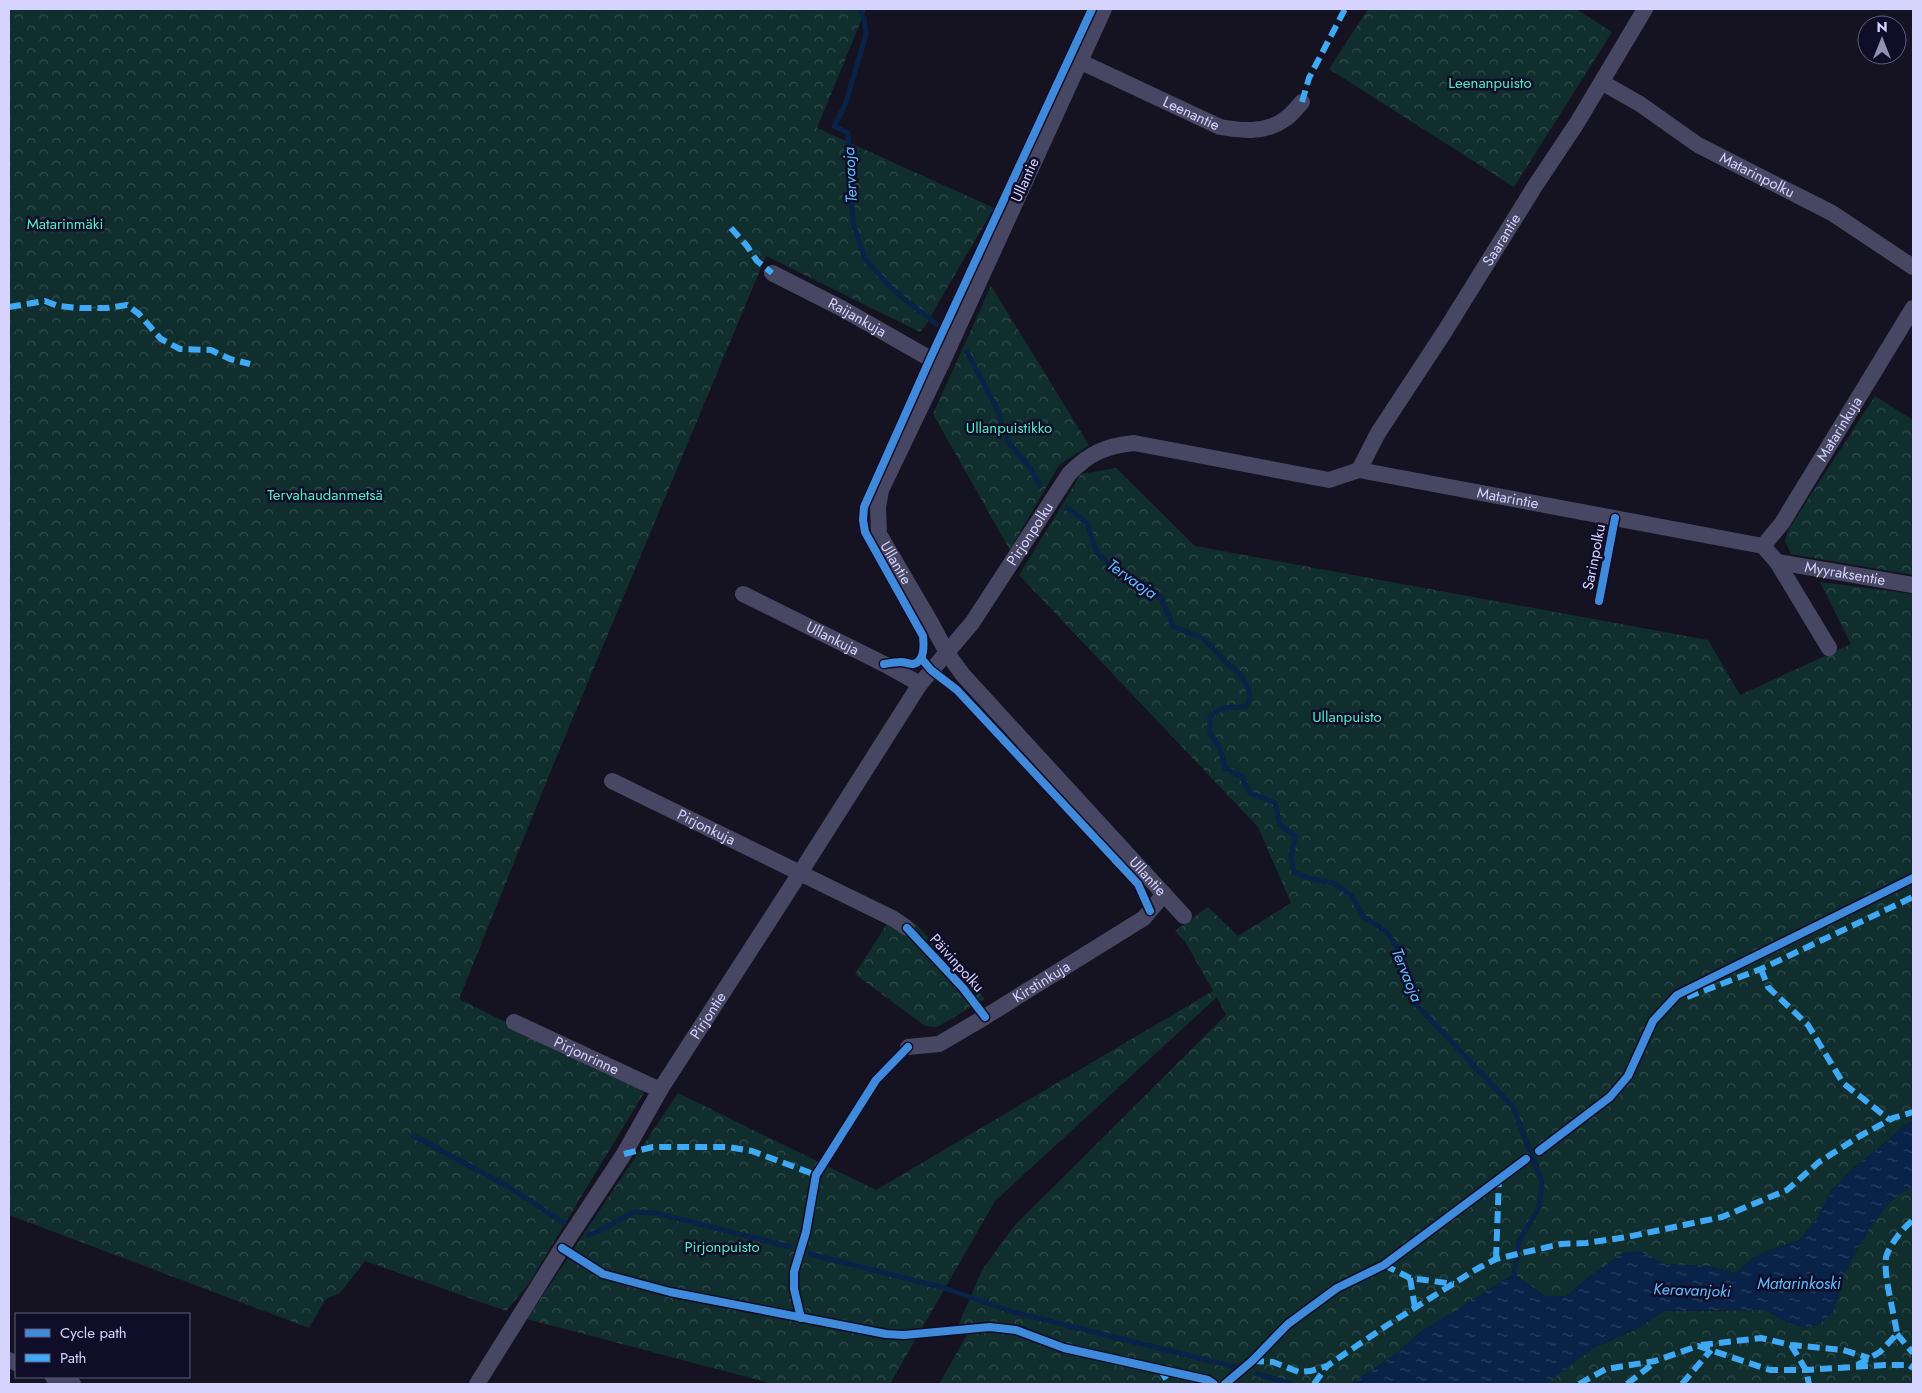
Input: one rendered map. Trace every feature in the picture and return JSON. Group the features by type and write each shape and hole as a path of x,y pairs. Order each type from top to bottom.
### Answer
{"street":[{"name":"Ullantie","path":"1104,9 941,366 881,490 878,507 878,534 947,652 963,675 1184,916"},
{"name":"Saarantie","path":"1359,470 1378,433 1445,331 1535,186 1603,83 1645,9"},
{"name":"Leenantie","path":"1079,61 1220,127 1240,131 1266,128 1285,119 1302,102"},
{"name":"Matarinpolku","path":"1603,83 1640,104 1698,145 1832,213 1913,267"},
{"name":"Raijankuja","path":"772,273 843,309 941,366"},
{"name":"Matarinkuja","path":"1762,546 1782,523 1913,308"},
{"name":"Matarintie","path":"1134,443 1329,480 1359,470 1762,546"},
{"name":"Pirjonpolku","path":"947,652 972,623 1069,474 1082,460 1098,452 1113,446 1134,443"},
{"path":"1762,546 1777,562 1829,648"},
{"name":"Myyraksentie","path":"1777,562 1913,585"},
{"name":"Ullankuja","path":"743,594 884,664 920,684"},
{"name":"Pirjontie","path":"477,1384 562,1248 624,1154 660,1090 920,684 947,652"},
{"name":"Pirjonkuja","path":"612,782 800,873"},
{"path":"800,873 894,919 907,928"},
{"name":"Kirstinkuja","path":"908,1046 939,1044 986,1017 1144,918 1164,894"},
{"name":"Pirjonrinne","path":"514,1022 660,1090"},
{"path":"56,1378 73,1384"}],"green space":[{"name":"Tervahaudanmetsä","path":"9,9 866,9 817,128 994,208 920,332 766,256 554,763 459,999 645,1091 528,1285 506,1311 365,1261 340,1293 326,1299 309,1328 9,1215"},
{"name":"Leenanpuisto","path":"1368,9 1576,9 1612,32 1514,187 1329,69"},
{"name":"Ullanpuistikko","path":"991,286 1089,445 1059,465 1010,550 933,414"},
{"path":"1875,396 1913,420 1913,575 1791,554 1785,541 1788,530"},
{"path":"1116,468 1195,546 1708,640 1740,695 1851,644 1820,582 1913,594 1913,1121 1903,1126 1853,1168 1831,1191 1815,1222 1798,1241 1772,1249 1752,1259 1735,1273 1709,1266 1664,1264 1640,1251 1591,1275 1566,1296 1547,1297 1514,1274 1422,1331 1393,1356 1351,1384 939,1384 967,1335 949,1336 958,1326 982,1270 1015,1225 1226,1015 1217,997 995,1201 890,1384 773,1384 527,1319 678,1093 876,1190 1213,991 1186,943 1175,931 1208,907 1238,936 1291,903 1258,827 1019,575 1081,474"},
{"path":"888,922 916,924 985,999 937,1027 925,1026 855,974"},
{"path":"1913,1186 1913,1384 1546,1384 1593,1348 1637,1329 1664,1311 1766,1310 1784,1321 1838,1298 1839,1285 1861,1243 1878,1216 1900,1194"}],"water":[{"path":"1913,1121 1913,1186 1900,1194 1878,1216 1861,1243 1839,1285 1838,1298 1832,1314 1818,1325 1804,1328 1784,1321 1766,1310 1664,1311 1637,1329 1593,1348 1546,1384 1351,1384 1393,1356 1422,1331 1514,1274 1547,1297 1566,1296 1622,1253 1640,1251 1664,1264 1709,1266 1735,1273 1752,1259 1772,1249 1798,1241 1815,1222 1831,1191 1853,1168 1903,1126"}],"waterway":[{"name":"Tervaoja","path":"859,9 864,18 866,35 845,105 834,126 848,133 853,223 865,259 893,290 936,324"},
{"name":"Tervaoja","path":"967,352 997,409 1008,442 1031,469 1040,486"},
{"name":"Tervaoja","path":"1067,508 1087,523 1097,553 1115,570 1146,585 1161,597 1173,626 1204,639 1241,675 1248,688 1250,699 1246,707 1222,709 1210,717 1210,733 1220,748 1225,768 1242,777 1250,793 1275,803 1280,825 1295,836 1291,858 1294,872 1308,878 1333,883 1351,895 1364,917 1386,931 1399,950 1413,1001 1513,1107 1542,1182 1539,1208 1519,1241 1515,1278"},
{"path":"414,1136 509,1187 564,1223"},
{"path":"588,1235 634,1212 656,1213 790,1247"},
{"path":"810,1254 944,1288 1013,1312 1235,1367"},
{"path":"1257,1374 1292,1384"}],"marked path":[{"path":"1302,102 1309,78 1345,9"},
{"path":"731,228 757,261 772,273"},
{"path":"9,307 45,301 58,306 80,308 107,308 127,305 139,314 161,339 180,349 211,350 230,359 250,364"},
{"path":"1687,997 1761,969 1913,897"},
{"path":"1761,969 1768,987 1808,1025 1843,1083 1890,1120"},
{"path":"1252,1361 1273,1362 1299,1372 1311,1371 1327,1366 1386,1326 1475,1270 1496,1259 1561,1244 1586,1243 1627,1237 1722,1217 1787,1190 1819,1162 1860,1136 1893,1118 1913,1112"},
{"path":"624,1154 653,1147 728,1147 752,1151 816,1175"},
{"path":"1496,1259 1499,1179"},
{"path":"1857,1365 1880,1352 1897,1334 1887,1281 1886,1261 1887,1254 1895,1240 1913,1220"},
{"path":"1384,1265 1410,1278 1454,1284"},
{"path":"1410,1278 1415,1308"},
{"path":"1897,1334 1913,1353"},
{"path":"1701,1345 1761,1338 1791,1345 1843,1350 1869,1358"},
{"path":"1791,1345 1806,1370 1809,1384"},
{"path":"1579,1384 1606,1369 1655,1361 1698,1346 1770,1370 1806,1370 1885,1365 1909,1365 1913,1368"},
{"path":"1682,1384 1711,1350"},
{"path":"1627,1384 1654,1363"},
{"path":"1314,1384 1327,1366"},
{"path":"1160,1369 1169,1384"}],"cycle path":[{"path":"884,664 899,662 917,663 923,653 923,636 865,532 863,520 864,507 930,359 1092,9"},
{"name":"Sarinpolku","path":"1599,601 1615,518"},
{"path":"921,658 931,670 957,690 1138,884 1150,911"},
{"path":"1539,1151 1610,1097 1628,1076 1653,1021 1677,995 1913,878"},
{"name":"Päivinpolku","path":"907,928 963,988 985,1017"},
{"path":"801,1318 794,1289 794,1272 806,1232 816,1175 876,1080 908,1047"},
{"path":"1225,1384 1252,1361 1288,1324 1337,1288 1384,1265 1526,1159"},
{"path":"562,1248 603,1274 670,1292 886,1334 904,1335 990,1327 1016,1330 1064,1348 1208,1380 1214,1384"}],"park label":[{"name":"Matarinmäki","path":"65,224"},
{"name":"Ullanpuisto","path":"1347,717"},
{"name":"Pirjonpuisto","path":"722,1247"}],"water label":[{"name":"Matarinkoski","path":"1799,1283"},
{"name":"Keravanjoki","path":"1692,1290"}]}
